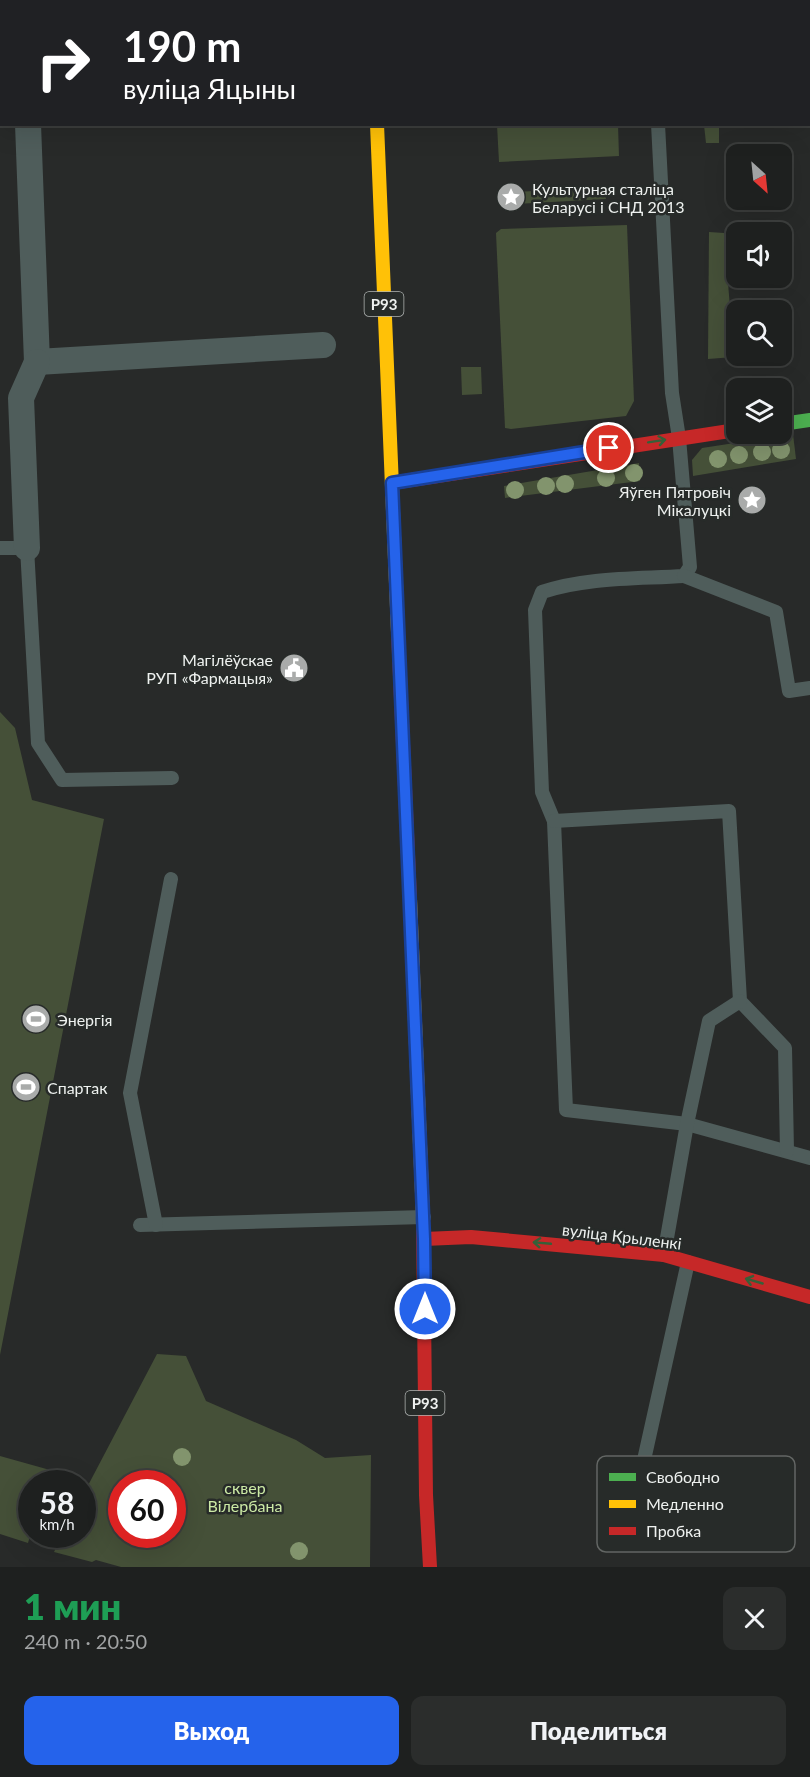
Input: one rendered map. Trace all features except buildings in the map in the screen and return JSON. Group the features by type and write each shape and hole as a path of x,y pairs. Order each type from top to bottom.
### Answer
{"main road":[{"name":"Р93","path":"377,126 424,1217 426,1495 430,1567"},
{"path":"792,423 810,420"},
{"path":"392,483 726,431"},
{"name":"вуліца Крыленкі","path":"424,1239 471,1237 664,1255 810,1297"}],"street":[{"path":"27,548 21,398 37,362 28,126"},
{"path":"37,362 323,345"}],"lane":[{"path":"658,126 672,393 679,438 690,567 684,576"},
{"path":"0,548 27,548 38,743 62,780 172,778"},
{"path":"810,688 789,691 776,612 684,576 584,582 558,586 542,592 535,610 542,792 554,821 566,1110 687,1125 810,1158"},
{"path":"554,821 729,811 740,1001 785,1048 787,1151"},
{"path":"156,1225 130,1093 171,879"},
{"path":"664,1255 687,1125 709,1021 740,1001"},
{"path":"140,1225 424,1217"},
{"path":"645,1456 688,1262"}],"green space":[{"path":"497,126 618,126 619,156 499,162"},
{"path":"704,126 719,126 719,143 706,143"},
{"path":"605,187 606,199 516,204 516,192"},
{"path":"627,225 634,401 626,416 505,428 496,233 501,229"},
{"path":"709,232 724,233 726,288 728,288 729,300 726,300 726,358 708,359"},
{"path":"461,367 481,367 482,394 462,395"},
{"path":"792,434 796,459 693,476 692,460 702,448 728,444 792,444"},
{"path":"639,463 640,481 505,498 504,486"},
{"name":"Спартак","path":"0,712 15,728 32,800 104,819 0,1355"},
{"name":"сквер Вілербана","path":"157,1354 186,1356 206,1401 296,1440 325,1458 371,1455 370,1567 121,1567 54,1552 56,1548 96,1548 96,1470"},
{"path":"0,1456 50,1470 18,1470 18,1540 0,1534"}],"traffic: fast":[{"path":"792,423 810,420"}],"traffic: slow":[{"path":"377,126 398,632"},
{"path":"410,899 423,1218"}],"traffic: jam":[{"path":"392,483 726,432"},
{"path":"398,632 410,899"},
{"path":"423,1218 426,1495 430,1567"},
{"path":"424,1239 471,1237 664,1255 810,1297"}],"place":[{"name":"Культурная сталіца Беларусі і СНД 2013","path":"511,197"},
{"name":"Яўген Пятровіч Мікалуцкі","path":"752,500"},
{"name":"Магілёўскае РУП «Фармацыя»","path":"294,668"},
{"name":"Энергія","path":"36,1019"},
{"name":"Спартак","path":"26,1087"}],"route":[{"path":"425,1309 392,483 609,448"}]}
